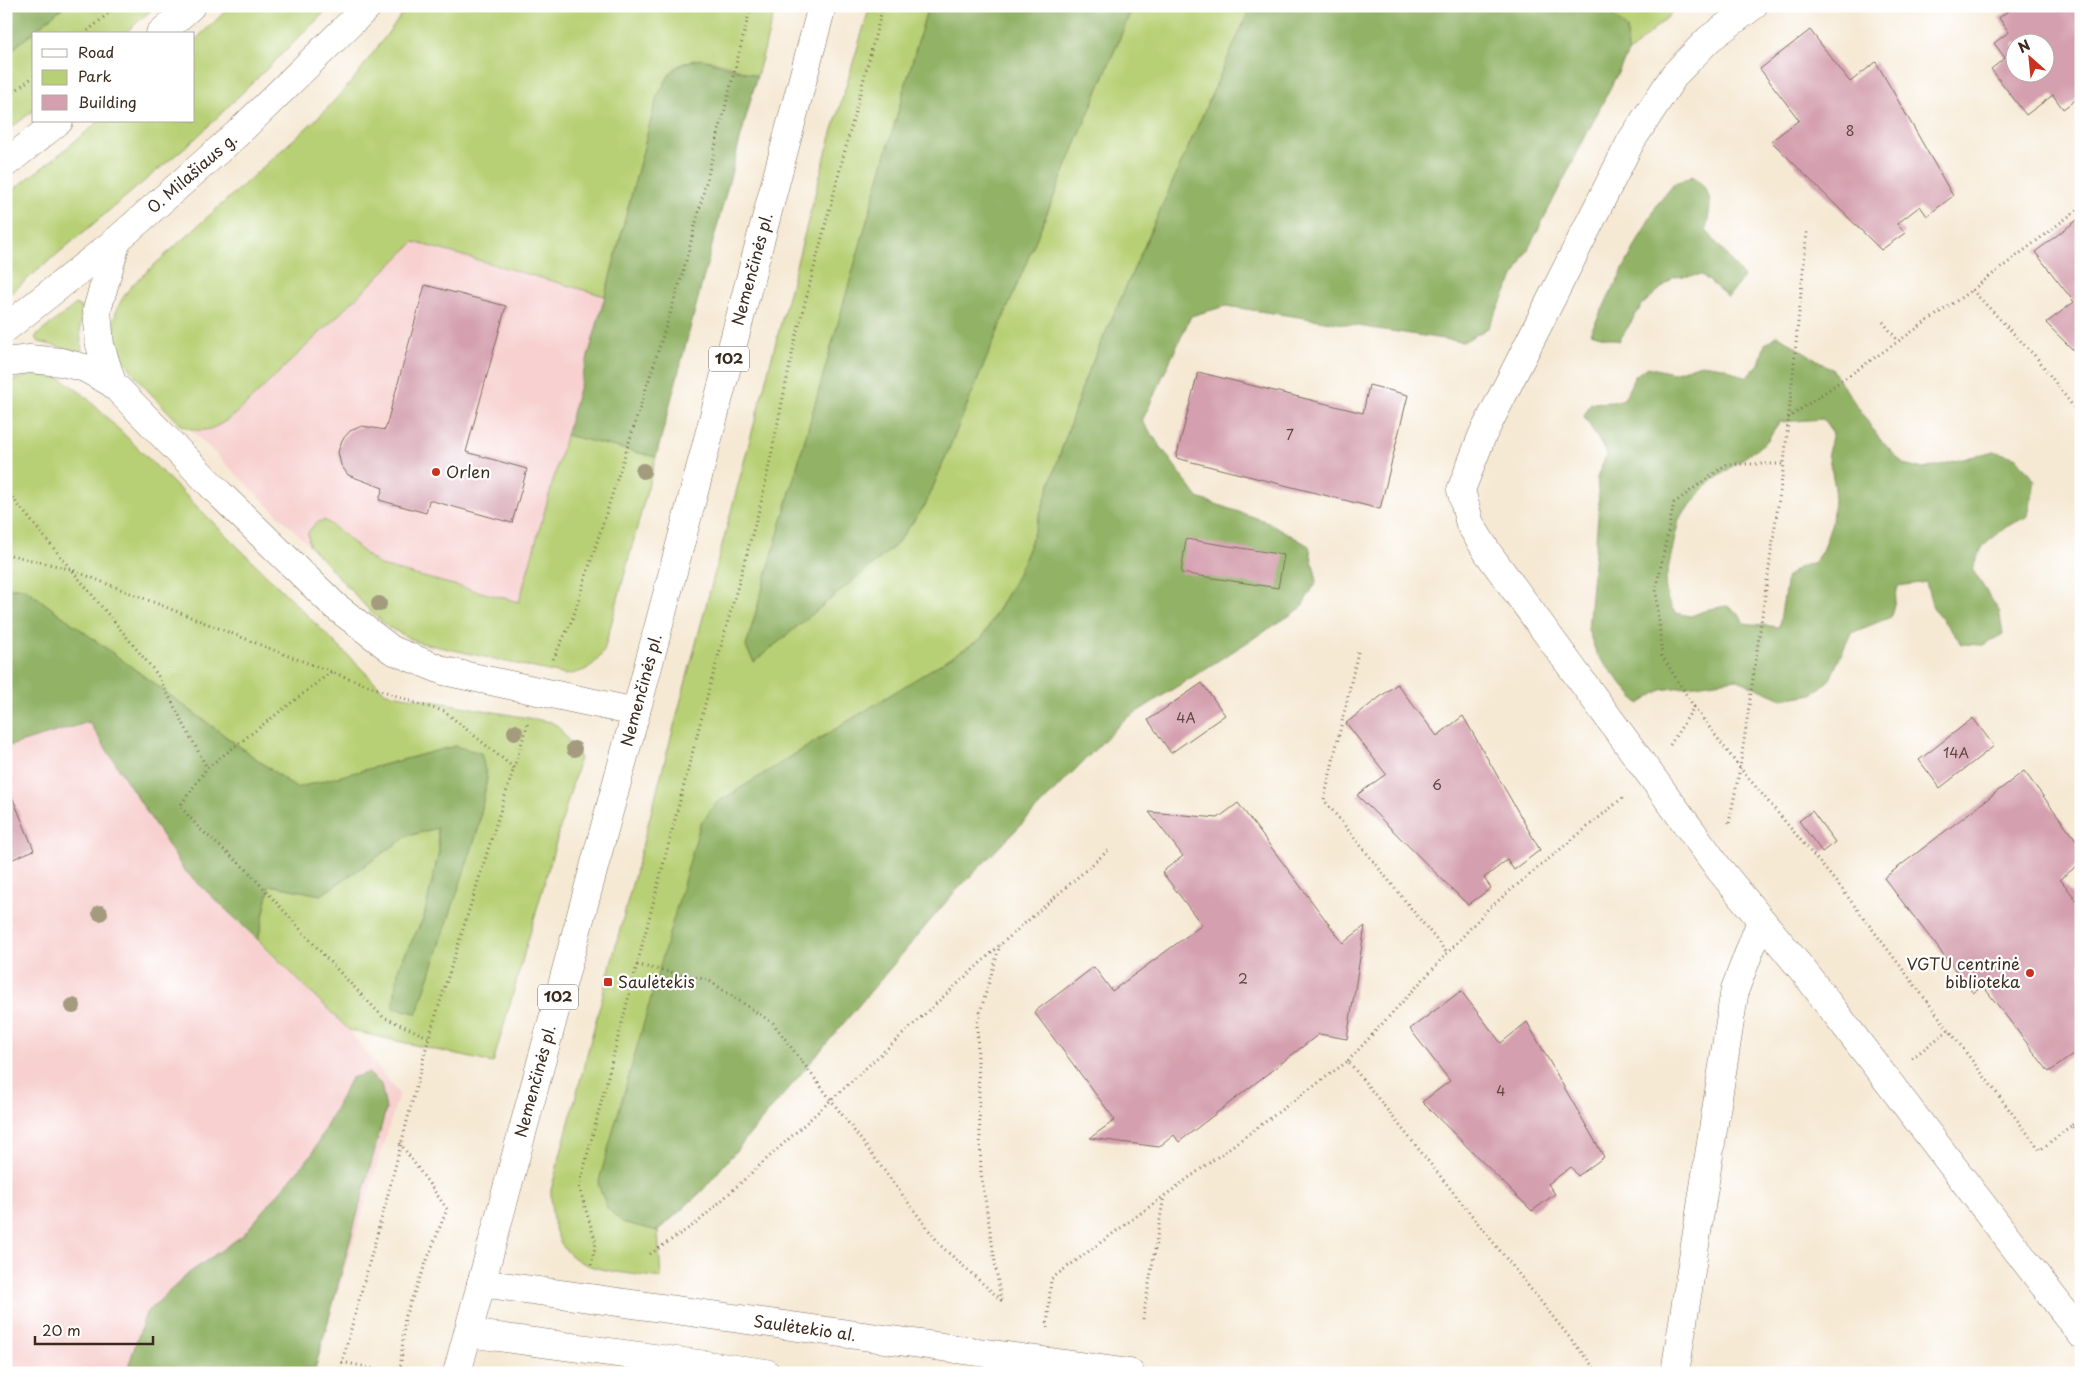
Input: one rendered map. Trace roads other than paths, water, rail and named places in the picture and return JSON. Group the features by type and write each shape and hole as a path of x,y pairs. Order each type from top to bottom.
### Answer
{"street":[{"path":"162,32 191,6"},
{"name":"O. Milašiaus g.","path":"6,328 117,240 238,133 368,6"},
{"name":"Nemenčinės pl.","path":"458,1373 636,712 822,6"},
{"path":"1753,6 1708,39 1675,74 1631,141 1482,436 1461,490 1470,524 1488,553 1720,870 1806,973 2081,1334"},
{"path":"6,163 58,122"},
{"path":"112,383 100,345 97,310 117,240"},
{"path":"6,362 30,359 61,362 85,368 112,383 242,516 328,600 392,650 444,671 636,712"},
{"path":"1674,1373 1735,989 1762,921"},
{"name":"Saulėtekio al.","path":"481,1283 1130,1373"},
{"path":"468,1333 766,1373"}],"place":[{"name":"Orlen","path":"436,472"},
{"name":"VGTU centrinė biblioteka","path":"2030,973"},
{"name":"Saulėtekis","path":"608,982"}]}
